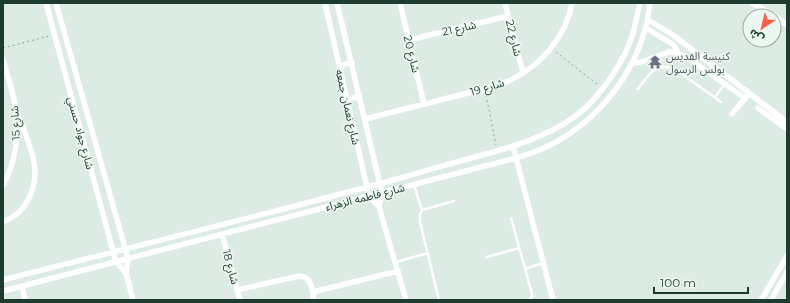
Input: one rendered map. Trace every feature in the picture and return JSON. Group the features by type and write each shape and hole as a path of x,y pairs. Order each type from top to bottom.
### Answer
{"street":[{"name":"شارع جواد حسني","path":"46,3 116,262"},
{"name":"شارع جواد حسني","path":"56,3 128,259"},
{"name":"شارع نعمان جمعه","path":"325,3 369,196 379,207 406,300"},
{"name":"شارع نعمان جمعه","path":"337,3 380,183 382,193 379,207"},
{"name":"شارع 20","path":"400,3 424,104"},
{"name":"شارع 22","path":"505,3 522,73"},
{"name":"شارع 19","path":"365,119 484,89 510,80 538,61 551,48 559,38 567,22 572,3"},
{"name":"شارع فاطمه الزهراء","path":"3,280 367,187 497,151 544,134 574,117 588,105 602,89 620,62 629,44 640,3"},
{"name":"شارع فاطمه الزهراء","path":"3,291 516,158 536,151 555,142 583,124 595,114 618,87 633,63 639,49 648,20 650,3"},
{"path":"752,3 772,14 787,25"},
{"name":"شارع 21","path":"409,40 508,16"},
{"path":"648,20 673,35 787,122"},
{"path":"646,28 674,45 678,53"},
{"path":"633,63 641,62 669,52 678,53 745,98"},
{"name":"شارع 15","path":"3,59 4,68 16,111 17,139 11,167 3,185"},
{"path":"340,68 347,63 352,63"},
{"path":"732,114 749,93"},
{"path":"347,99 356,97 359,94"},
{"path":"758,108 787,129"},
{"path":"3,222 18,213 26,203 32,192 35,180 36,168 33,156 16,111"},
{"path":"513,146 553,300"},
{"name":"شارع 18","path":"222,234 240,300"},
{"path":"761,300 787,256"},
{"path":"128,259 126,273 133,300"},
{"path":"116,262 126,273"},
{"path":"313,292 398,271"},
{"path":"771,300 787,272"},
{"path":"237,290 299,276 310,281 314,300"},
{"path":"22,286 25,300"}],"lane":[{"path":"638,89 649,74 655,69 668,67 675,69 721,102"},
{"path":"715,97 724,84"},
{"path":"413,185 422,210 420,214 420,222 439,300"},
{"path":"422,210 454,201"},
{"path":"511,218 532,294 532,297 529,300"},
{"path":"487,257 519,248"},
{"path":"395,262 428,253"},
{"path":"525,269 544,263"}],"path":[{"path":"3,48 54,34"},
{"path":"551,48 602,89"},
{"path":"484,89 497,151"}],"place":[{"name":"كنيسة القديس بولس الرسول","path":"655,62"}]}
